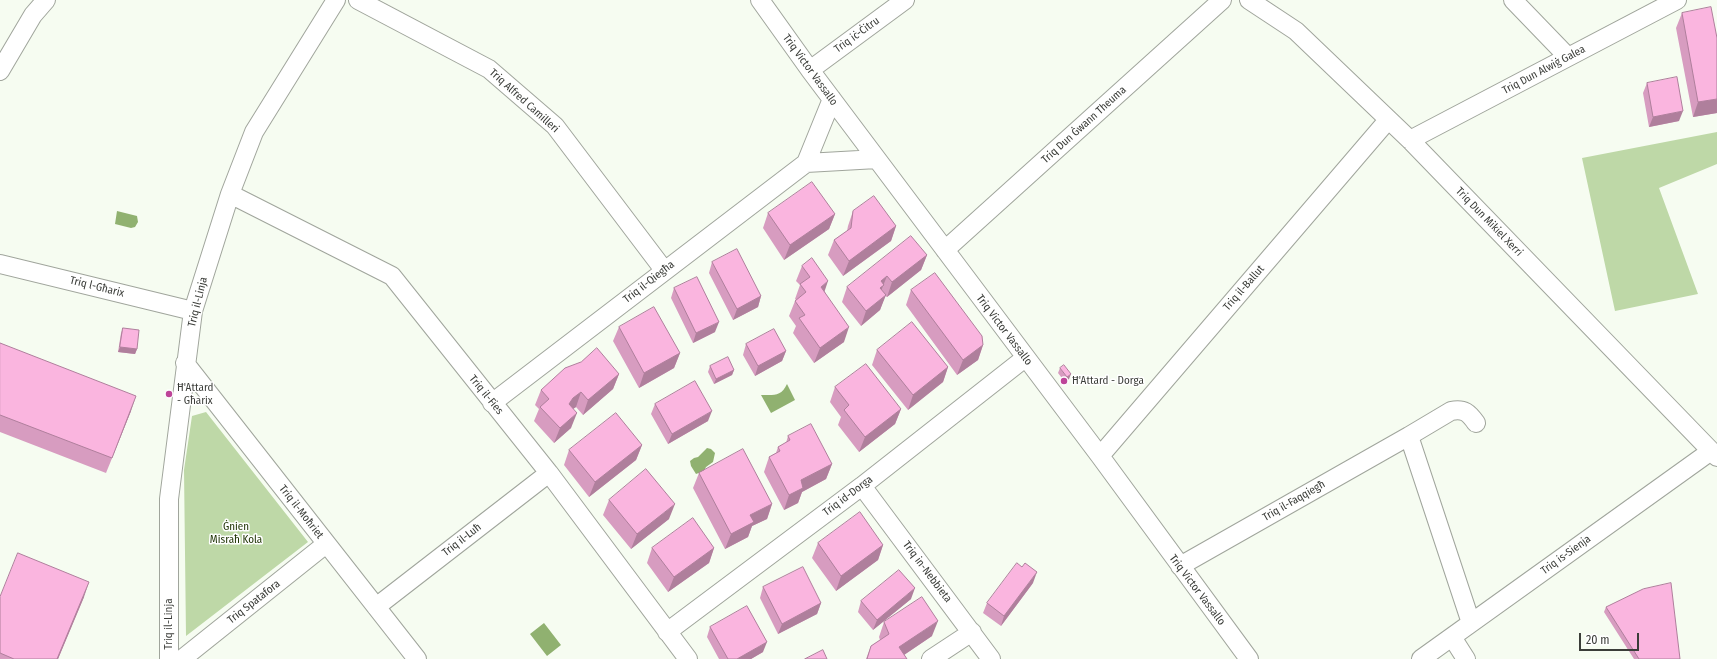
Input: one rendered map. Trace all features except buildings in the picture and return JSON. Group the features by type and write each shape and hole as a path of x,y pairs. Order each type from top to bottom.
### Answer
{"street":[{"path":"0,71 33,16 46,0"},
{"name":"Triq il-Linja","path":"169,659 169,499 185,363 193,311 230,194 254,132 336,0"},
{"name":"Triq Alfred Camilleri","path":"358,0 488,69 555,126 664,270"},
{"name":"Triq Victor Vassallo","path":"760,0 876,159 1100,456 1249,659"},
{"name":"Triq iċ-Ċitru","path":"810,70 905,0"},
{"name":"Triq Dun Ġwann Theuma","path":"945,250 1222,0"},
{"name":"Triq Dun Mikiel Xerri","path":"1249,0 1296,31 1410,140 1714,454"},
{"path":"1513,0 1568,57"},
{"name":"Triq Dun Alwiġ Galea","path":"1410,140 1677,0"},
{"path":"832,99 806,163 876,159"},
{"name":"Triq il-Ballut","path":"1100,456 1388,120"},
{"name":"Triq il-Qiegħa","path":"492,403 664,270 806,163"},
{"name":"Triq il-Fies","path":"230,194 392,276 549,473 688,659"},
{"name":"Triq l-Għarix","path":"0,264 193,311"},
{"name":"Triq id-Dorga","path":"667,632 862,486 1025,358"},
{"name":"Triq il-Moħriet","path":"185,363 417,659"},
{"name":"Triq il-Faqqiegħ","path":"1180,566 1451,411 1458,409 1465,411 1476,423"},
{"path":"1409,436 1471,623"},
{"name":"Triq is-Sienja","path":"1421,659 1714,454"},
{"name":"Triq il-Luħ","path":"376,607 549,473"},
{"name":"Triq in-Nebbieta","path":"862,486 992,659"},
{"name":"Triq Spatafora","path":"182,659 326,544"},
{"path":"932,659 972,632"},
{"path":"1452,638 1466,659"}],"green space":[{"path":"1717,132 1717,164 1659,188 1698,294 1615,311 1582,158"},
{"name":"Ġnien Misraħ Kola","path":"206,412 308,542 186,636 184,470 192,416"}],"shaded area":[{"path":"117,211 137,216 138,222 135,227 131,228 115,224"},
{"path":"787,384 795,400 771,413 761,395 773,395 779,393"},
{"path":"707,448 711,449 715,453 713,462 706,467 704,471 696,474 690,461 698,457"},
{"path":"544,623 561,645 547,656 530,634"}],"place":[{"name":"Ħ'Attard - Dorga","path":"1064,381"},
{"name":"Ħ'Attard - Għarix","path":"169,394"}]}
